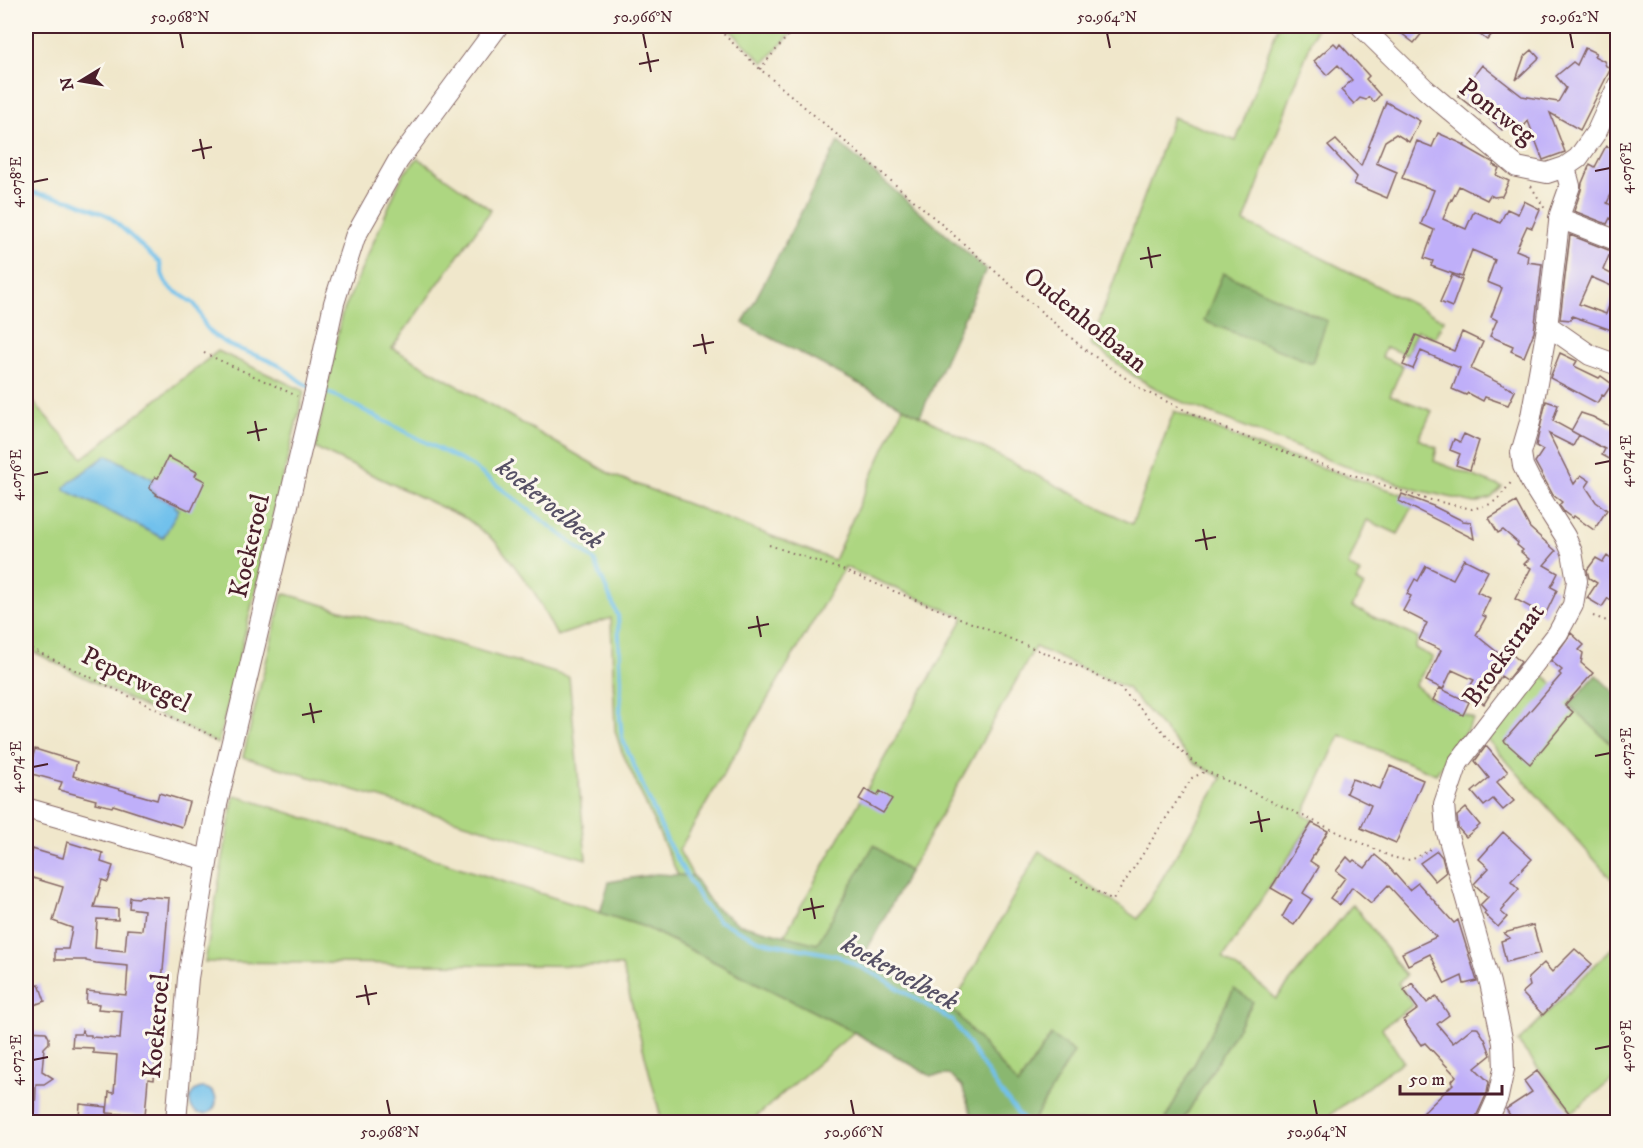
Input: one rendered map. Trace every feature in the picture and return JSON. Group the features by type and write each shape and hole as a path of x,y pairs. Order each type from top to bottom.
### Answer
{"street":[{"name":"Koekeroel","path":"176,1122 188,978 216,809 334,303 355,237 398,161 498,26"},
{"name":"Pontweg","path":"1361,26 1425,89 1517,167 1547,173 1565,167"},
{"path":"1523,466 1521,453 1530,422 1547,325 1553,215 1570,186 1565,167 1578,158 1597,131 1617,85"},
{"path":"1553,215 1617,242"},
{"path":"1547,325 1590,356 1617,365"},
{"name":"Broekstraat","path":"1487,1122 1498,1097 1504,1069 1503,1043 1490,983 1449,837 1444,804 1458,763 1558,633 1573,605 1577,580 1572,552 1565,536 1523,466"},
{"path":"26,808 207,861"}],"path":[{"name":"Oudenhofbaan","path":"715,26 760,69 1084,349 1144,391 1228,430 1276,449 1422,498 1472,510 1497,500 1523,466"},
{"path":"760,69 796,26"},
{"path":"1517,167 1553,215"},
{"path":"204,353 315,392"},
{"path":"769,545 840,569 1084,669 1120,688 1193,762 1206,771 1387,855 1402,860 1412,860 1449,837"},
{"path":"1593,616 1617,625"},
{"name":"Peperwegel","path":"26,646 195,728 231,743"},
{"path":"1071,878 1113,900 1192,778 1206,771"}],"green space":[{"path":"726,26 798,26 764,63"},
{"path":"1278,26 1317,26 1244,222 1322,258 1444,320 1435,338 1417,330 1406,355 1386,347 1382,357 1403,366 1390,395 1432,411 1419,439 1437,448 1434,461 1502,487 1491,498 1475,503 1418,490 1336,463 1175,399 1134,376 1091,344 1173,117 1236,141"},
{"path":"838,142 986,269 920,416 743,323"},
{"path":"418,158 491,210 392,348 612,475 834,560 903,407 1132,524 1174,411 1257,446 1417,499 1398,534 1367,520 1348,565 1361,574 1356,581 1364,586 1352,607 1418,638 1415,648 1433,657 1415,685 1433,700 1474,719 1436,774 1340,735 1303,815 1313,820 1223,958 1257,982 1276,999 1353,904 1406,976 1398,983 1413,1005 1382,1028 1403,1061 1320,1122 1182,1122 1252,1003 1234,989 1164,1122 1033,1121 1051,1035 1018,1085 951,1009 1039,851 1138,919 1222,778 1193,762 1127,688 1035,647 909,872 874,845 817,944 784,936 964,617 845,567 679,850 693,876 678,875 622,752 615,731 611,618 557,636 534,592 497,543 467,519 315,448 341,317 402,176"},
{"path":"1223,273 1327,321 1312,363 1204,321"},
{"path":"218,351 304,391 218,744 26,648 26,394 83,458"},
{"path":"283,593 569,677 586,859 243,757"},
{"path":"1539,672 1574,701 1570,706 1617,749 1617,885 1487,739"},
{"path":"1596,675 1617,695 1617,749 1569,705"},
{"path":"234,795 645,927 854,1032 750,1122 662,1122 622,966 205,962"},
{"path":"874,845 909,872 863,957 920,988 958,1015 1018,1085 1051,1035 1074,1052 1034,1122 974,1122 962,1086 949,1075 931,1076 854,1032 645,927 600,913 609,882 656,874 693,876 713,906 739,924 817,944"},
{"path":"1617,943 1617,1076 1572,1112 1518,1042"},
{"path":"1234,989 1253,1002 1182,1122 1164,1122"}],"water":[{"path":"107,455 153,479 150,488 157,496 175,504 175,507 179,509 163,538 65,490 70,482"},
{"path":"203,1088 212,1092 216,1101 212,1110 203,1114 194,1110 190,1101 194,1092"}],"building":[{"path":"1392,26 1428,26 1414,43"},
{"path":"1468,26 1499,26 1487,40"},
{"path":"1334,43 1338,47 1340,44 1369,76 1366,79 1380,95 1374,102 1369,97 1366,100 1360,98 1354,104 1341,90 1352,80 1338,65 1327,75 1314,61"},
{"path":"1585,48 1596,53 1594,56 1611,68 1580,130 1550,113 1565,152 1543,160 1528,121 1518,134 1506,125 1502,130 1482,112 1481,114 1458,96 1482,65 1522,96 1558,102 1566,88 1556,76 1573,62 1577,65"},
{"path":"1532,50 1539,58 1516,80 1524,57"},
{"path":"1386,102 1420,121 1409,142 1396,134 1385,141 1376,163 1397,172 1387,198 1354,184 1357,177 1328,146 1336,140 1361,166"},
{"path":"1438,133 1465,145 1494,163 1493,165 1499,168 1496,175 1509,181 1502,196 1490,195 1487,200 1459,186 1443,219 1466,229 1474,211 1500,223 1507,209 1518,214 1524,201 1540,209 1532,228 1527,226 1516,250 1528,255 1527,262 1542,264 1534,332 1524,357 1511,351 1513,346 1490,336 1497,320 1491,317 1502,288 1487,282 1495,260 1472,250 1462,277 1431,266 1433,261 1424,258 1434,230 1421,224 1434,190 1402,178 1417,141 1432,147"},
{"path":"1606,146 1617,151 1611,163 1617,166 1617,182 1607,203 1617,208 1617,221 1610,218 1607,224 1574,211 1590,164 1595,167"},
{"path":"1570,235 1611,251 1603,270 1617,277 1617,332 1572,316 1571,320 1560,319","holes":["1591,277 1616,288 1606,314 1579,304"]},
{"path":"1452,275 1462,280 1452,307 1440,302"},
{"path":"1462,332 1483,342 1471,369 1515,391 1508,405 1485,397 1483,401 1468,393 1466,395 1452,389 1460,368 1421,351 1413,369 1403,365 1416,335 1454,351"},
{"path":"1560,353 1577,361 1574,366 1599,378 1601,376 1612,384 1597,403 1550,378"},
{"path":"1546,401 1558,405 1553,421 1579,435 1573,446 1549,434 1574,484 1581,475 1590,481 1586,487 1596,502 1607,510 1594,530 1564,512 1559,505 1562,502 1553,495 1535,462 1543,450 1536,446"},
{"path":"1581,413 1617,430 1617,463 1602,455 1605,449 1571,431"},
{"path":"1464,434 1479,441 1470,470 1456,465 1460,454 1450,450 1454,439 1460,442"},
{"path":"168,457 197,472 195,476 205,481 191,511 156,495 149,488 155,477 158,478"},
{"path":"1402,494 1463,521 1471,522 1474,539 1399,501"},
{"path":"1516,502 1530,528 1556,551 1544,565 1558,573 1551,587 1557,590 1545,615 1515,599 1531,568 1524,564 1529,559 1521,552 1523,550 1517,545 1518,543 1503,530 1498,533 1489,518"},
{"path":"1607,556 1617,564 1617,604 1608,598 1602,607 1587,598 1597,583 1589,578 1587,570 1596,558 1603,562"},
{"path":"1464,559 1488,571 1477,592 1490,598 1482,615 1486,617 1476,635 1502,656 1507,650 1521,662 1507,680 1501,676 1484,704 1466,693 1474,680 1452,670 1443,689 1426,681 1441,650 1419,640 1427,623 1403,611 1411,596 1407,594 1415,579 1418,581 1426,566 1453,579"},
{"path":"1571,633 1584,645 1579,650 1583,653 1581,663 1593,673 1565,705 1573,712 1530,764 1504,741 1561,675 1559,673 1562,670 1551,661"},
{"path":"1439,688 1469,702 1463,715 1433,700"},
{"path":"1486,746 1508,772 1497,782 1514,801 1503,810 1493,799 1484,806 1472,792 1489,778 1475,761"},
{"path":"35,749 77,762 73,776 157,800 159,793 189,802 182,827 113,805 112,807 95,803 96,800 59,790 62,782 28,773"},
{"path":"1390,766 1423,780 1396,843 1361,828 1371,805 1346,793 1352,779 1380,789"},
{"path":"865,789 877,796 880,791 892,799 883,813 859,799"},
{"path":"1466,808 1480,825 1466,837 1458,828 1457,816"},
{"path":"1312,823 1328,831 1310,861 1319,867 1303,893 1312,899 1294,925 1282,917 1292,900 1271,888"},
{"path":"1503,832 1532,859 1511,881 1519,889 1504,906 1501,912 1507,917 1498,927 1484,914 1486,912 1480,905 1488,897 1474,884 1489,868 1479,859"},
{"path":"67,842 103,853 101,862 113,866 108,882 102,880 94,907 118,909 118,920 97,919 95,948 125,951 127,929 142,930 144,910 129,908 130,897 169,898 154,1080 148,1079 145,1116 107,1113 109,1092 114,1093 117,1055 93,1053 93,1048 72,1047 73,1034 81,1034 82,1030 85,1035 91,1035 91,1037 120,1039 122,1011 98,1009 99,1004 86,1003 87,991 126,995 128,966 86,960 55,960 55,949 68,949 72,928 53,921 63,887 26,876 26,869 32,849 63,858"},
{"path":"1437,851 1442,857 1446,872 1435,881 1420,863"},
{"path":"1375,855 1409,890 1418,883 1454,923 1458,920 1477,981 1464,984 1462,976 1445,984 1430,954 1408,965 1402,953 1436,937 1388,885 1371,903 1352,887 1340,905 1330,898 1345,878 1336,871 1347,857 1365,868"},
{"path":"1533,925 1541,953 1506,962 1501,941 1510,938 1504,933"},
{"path":"1575,949 1592,964 1543,1015 1522,993 1530,986 1528,978 1544,963 1552,972"},
{"path":"1412,983 1427,1003 1436,996 1449,1015 1437,1024 1453,1043 1473,1027 1477,1027 1485,1039 1491,1055 1475,1068 1489,1082 1487,1093 1476,1117 1470,1122 1426,1122 1420,1116 1453,1084 1451,1082 1456,1076 1425,1043 1421,1045 1403,1020 1418,1009 1404,990"},
{"path":"39,984 45,1001 26,1008 26,988"},
{"path":"26,1031 46,1032 49,1038 49,1043 44,1048 42,1071 53,1078 44,1084 36,1084 35,1112 26,1112"},
{"path":"1537,1071 1576,1122 1514,1122 1506,1109 1532,1092 1524,1081"},
{"path":"80,1104 107,1107 106,1121 79,1118"}],"waterway":[{"name":"koekeroelbeek","path":"26,191 74,201 109,216 160,263 167,284 196,306 205,325 214,335 232,346 271,361 311,387"},
{"name":"koekeroelbeek","path":"321,390 472,466 594,560 618,616 622,738 668,843 703,904 719,921 761,941 838,956 878,976 953,1021 997,1087 1025,1122"}]}
